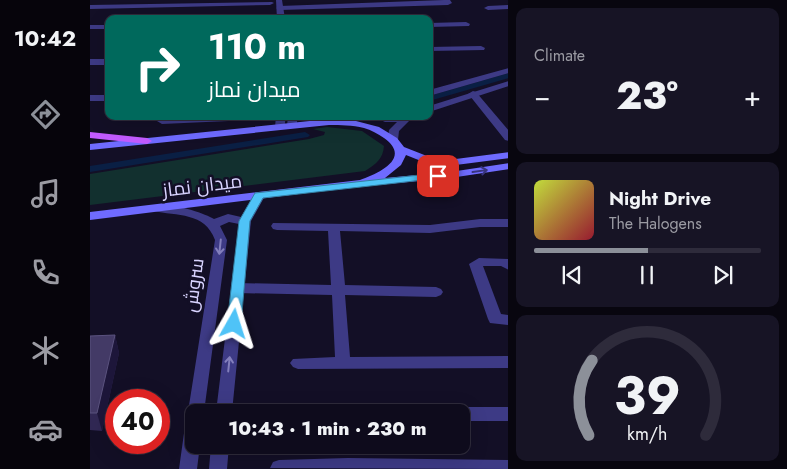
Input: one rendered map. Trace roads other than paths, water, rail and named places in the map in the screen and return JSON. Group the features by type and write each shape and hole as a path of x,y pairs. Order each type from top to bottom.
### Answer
{"main road":[{"path":"90,147 292,121 366,125 381,131 396,144 424,159 448,163 508,155"},
{"path":"90,135 147,141"},
{"name":"میدان نماز","path":"90,216 362,183 380,178 393,170 399,160 396,144"},
{"path":"424,159 419,162 417,167 419,172 425,177"},
{"path":"362,183 508,166"}],"street":[{"path":"279,4 420,5 421,10 449,2"},
{"path":"90,8 271,5"},
{"path":"488,8 508,7"},
{"path":"433,25 466,24"},
{"path":"94,27 94,37"},
{"path":"433,49 481,48"},
{"path":"90,62 105,62"},
{"path":"433,92 508,70"},
{"path":"433,108 508,83"},
{"path":"473,94 508,138"},
{"path":"90,98 105,98"},
{"path":"162,121 184,120"},
{"path":"329,122 336,120"},
{"path":"396,144 394,130 403,120"},
{"path":"225,404 245,221 259,196"},
{"path":"157,208 198,215 213,224 228,218 245,221"},
{"path":"277,226 430,229 480,223 508,223"},
{"name":"سروش","path":"197,404 221,240 218,230 213,224"},
{"path":"334,227 343,362"},
{"path":"508,266 504,262 476,264 495,319 508,320"},
{"path":"238,288 436,292"},
{"path":"298,363 508,362"},
{"path":"470,414 508,414"},
{"path":"188,469 190,454"},
{"path":"218,469 219,454"},
{"path":"279,468 508,468"}],"waterway":[{"path":"433,98 508,75"},
{"path":"90,169 305,135"}]}
